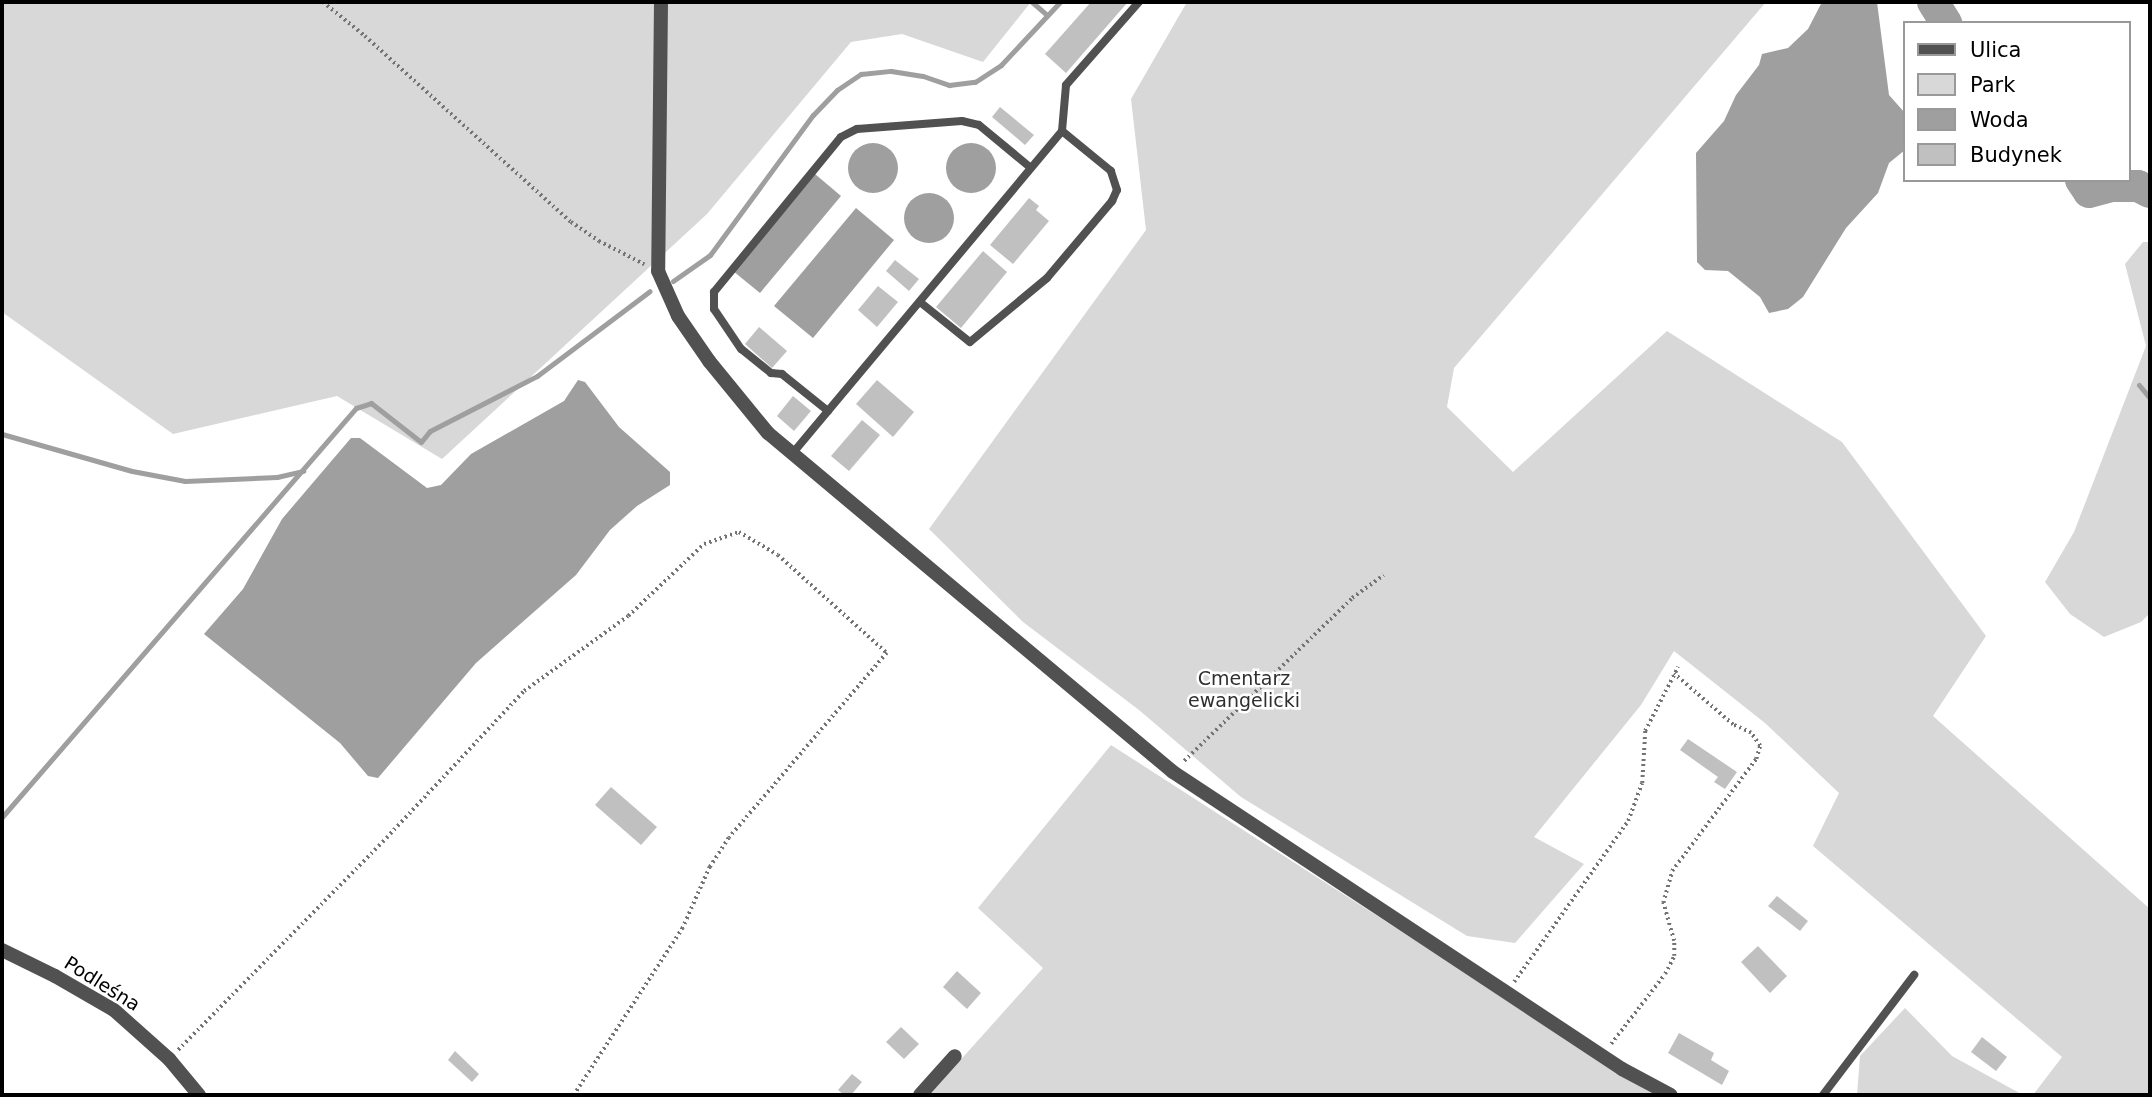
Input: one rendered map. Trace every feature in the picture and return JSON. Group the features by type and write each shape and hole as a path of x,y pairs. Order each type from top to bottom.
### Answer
{"street":[{"path":"661,2 658,271 678,316 709,360 768,433 791,455 1173,772 1602,1056 1671,1095"},
{"name":"Podleśna","path":"2,950 55,976 114,1010 169,1059 199,1095"},
{"path":"919,1095 955,1056"}],"lane":[{"path":"791,455 1062,131 1066,85 1139,2"},
{"path":"828,411 782,374 771,373 741,349 714,309 714,292 841,137 857,129 962,121 979,125 1031,168"},
{"path":"920,302 970,342 1047,278 1104,210 1117,190 1111,171 1062,131"},
{"path":"1823,1095 1914,975"}],"path":[{"path":"323,2 365,36 571,222 599,241 658,271"},
{"path":"169,1059 390,834 524,691 628,616 704,544 740,532 778,555 887,653 729,838 710,867 684,928 573,1095"},
{"path":"1173,772 1352,598 1384,575"},
{"path":"1506,993 1628,821 1642,783 1645,731 1678,667"},
{"path":"1602,1056 1665,974 1674,956 1674,941 1663,903 1672,871 1756,759 1760,746 1751,733 1733,725 1674,674"}],"green space":[{"path":"2,2 1031,2 983,62 902,34 851,42 707,214 442,459 337,396 173,434 2,312"},
{"name":"Cmentarz ewangelicki","path":"1187,2 1766,2 1454,368 1447,407 1513,472 1667,331 1842,442 1986,636 1933,716 2150,909 2150,1095 2033,1095 2062,1057 1813,846 1839,793 1765,723 1674,651 1641,705 1534,837 1584,864 1515,943 1467,936 1241,797 1139,710 1023,622 929,529 1146,230 1131,99"},
{"path":"2143,242 2150,242 2150,613 2141,622 2104,637 2070,614 2045,582 2074,532 2146,346 2125,264"},
{"path":"1111,745 1656,1095 929,1095 1043,968 978,908"},
{"path":"1905,1008 1952,1056 2023,1095 1857,1095 1860,1056"}],"water":[{"path":"1822,2 1877,2 1889,95 1904,112 1904,151 1889,163 1878,193 1846,228 1803,297 1788,309 1769,313 1760,297 1728,271 1705,270 1697,262 1696,153 1724,121 1736,95 1759,65 1762,54 1788,48 1808,29"},
{"path":"873,143 891,150 898,168 891,186 873,193 855,186 848,168 855,150"},
{"path":"971,143 989,150 996,168 989,186 971,193 953,186 946,168 953,150"},
{"path":"815,174 841,196 760,293 733,271"},
{"path":"929,193 947,200 954,218 947,236 929,243 911,236 904,218 911,200"},
{"path":"856,208 894,240 813,338 774,306"},
{"path":"578,380 585,382 619,427 670,472 670,485 637,506 610,530 576,575 476,663 378,778 368,776 340,743 204,634 243,589 282,519 351,438 360,438 427,488 441,485 471,454 564,401"}],"building":[{"path":"1091,2 1128,2 1066,73 1045,54"},
{"path":"1000,107 1034,135 1025,145 992,117"},
{"path":"1029,198 1039,206 1036,210 1049,221 1013,264 990,245"},
{"path":"983,251 1007,272 961,328 936,307"},
{"path":"895,260 919,279 909,291 886,271"},
{"path":"878,286 898,302 877,327 858,310"},
{"path":"759,327 787,351 772,368 745,344"},
{"path":"877,380 914,412 893,437 856,404"},
{"path":"793,396 811,411 794,431 777,416"},
{"path":"862,420 880,435 849,471 831,456"},
{"path":"1688,739 1737,772 1725,789 1714,782 1718,777 1680,750"},
{"path":"611,787 657,827 641,845 595,805"},
{"path":"1777,896 1808,921 1800,931 1768,906"},
{"path":"1758,946 1787,976 1770,993 1741,962"},
{"path":"957,971 981,993 967,1009 943,987"},
{"path":"901,1027 919,1044 904,1059 886,1042"},
{"path":"1679,1033 1714,1053 1711,1060 1729,1071 1722,1085 1668,1053"},
{"path":"1982,1037 2007,1057 1996,1071 1971,1052"},
{"path":"455,1051 479,1074 472,1082 448,1060"},
{"path":"852,1074 862,1082 851,1095 844,1095 838,1090"}],"waterway":[{"path":"1032,2 1047,15"},
{"path":"673,281 710,255 813,115 837,90 861,74 891,71 923,76 949,85 975,82 1001,65 1060,2"},
{"path":"1933,2 1945,21"},
{"path":"2082,182 2089,192 2111,186 2138,186 2150,192"},
{"path":"2,817 356,408 371,403 421,442 430,431 537,376 650,291"},
{"path":"2139,385 2150,398"},
{"path":"2,434 132,471 185,481 277,477 303,471"}]}
